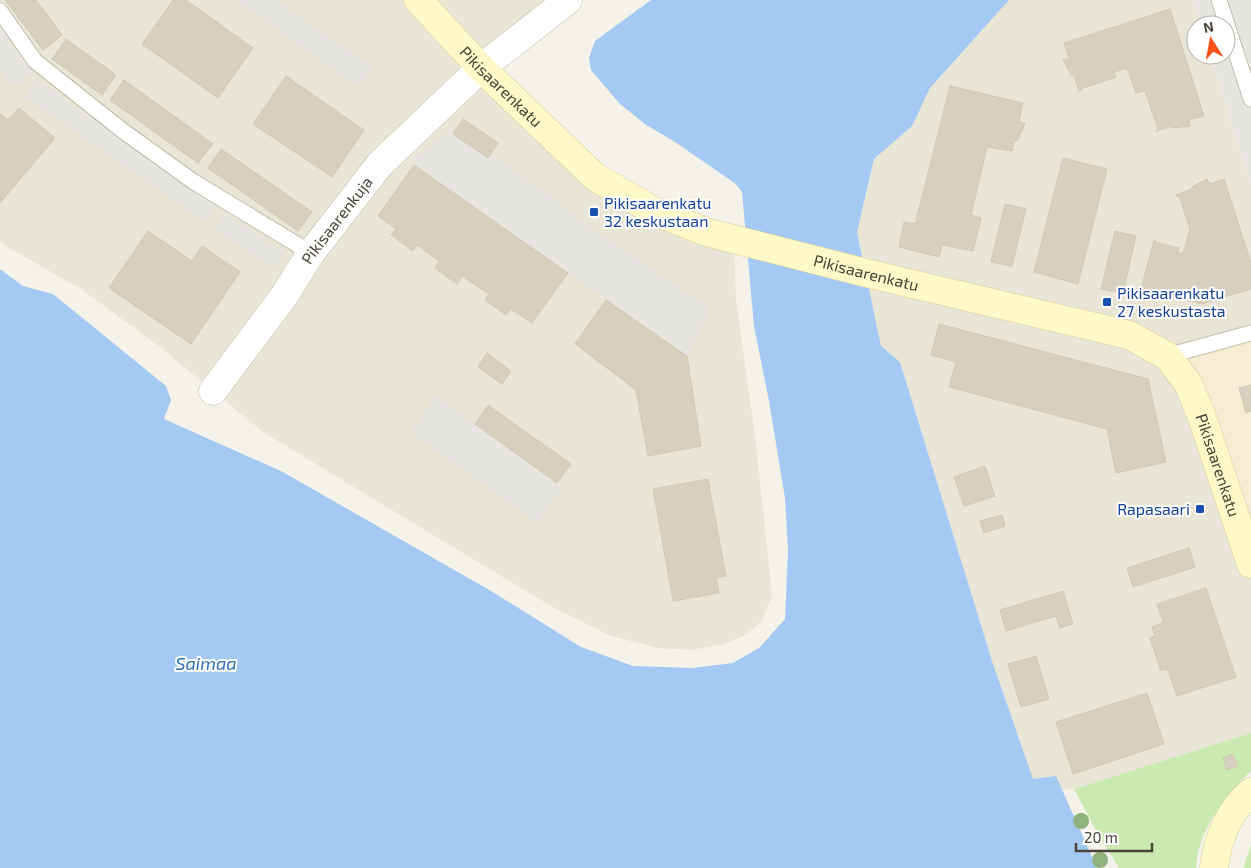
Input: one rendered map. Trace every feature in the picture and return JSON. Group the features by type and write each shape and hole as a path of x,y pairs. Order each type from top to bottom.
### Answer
{"street":[{"name":"Pikisaarenkatu","path":"418,0 481,68 595,177 654,211 706,232 882,277 1129,335 1167,356 1188,383 1201,414 1251,564"},
{"name":"Pikisaarenkuja","path":"214,391 284,296 312,253 380,164 481,68 568,0"},
{"path":"1214,868 1226,824 1243,798 1251,792"}],"lane":[{"path":"1220,0 1251,99"},
{"path":"0,11 34,61 123,131 194,182 312,253"},
{"path":"1167,356 1251,333"}],"shaded area":[{"path":"0,0 568,0 481,69 595,177 734,239 736,299 756,443 772,595 763,619 746,635 723,644 692,650 658,648 611,636 554,608 263,432 160,347 81,289 0,241"},
{"path":"236,0 276,0 373,68 357,87"},
{"path":"1009,0 1193,0 1198,15 1186,15 1186,65 1213,65 1251,184 1251,733 1074,789 1062,790 1056,777 1033,780 993,664 900,362 881,346 857,232 874,159 912,126 930,88"},
{"path":"1193,0 1251,0 1251,184 1213,65 1236,65 1236,15 1198,15"},
{"path":"0,29 32,73 13,87 0,69"},
{"path":"36,79 217,206 206,223 25,97"},
{"path":"453,128 544,191 593,229 710,309 687,356 414,165 414,159"},
{"path":"224,213 285,254 273,268 214,228"},
{"path":"1251,333 1251,564 1167,356"},
{"path":"436,396 563,487 537,523 410,432"}],"green space":[{"path":"1251,733 1251,771 1232,791 1207,827 1198,854 1196,868 1119,868 1074,789"},
{"path":"1251,845 1251,868 1243,868"}],"water":[{"name":"Saimaa","path":"651,0 1009,0 930,88 912,126 874,159 857,232 881,346 900,362 993,664 1033,779 1056,776 1097,868 0,868 0,269 23,286 53,294 166,386 171,400 164,419 281,471 491,591 581,647 633,666 693,668 733,663 759,648 785,619 788,550 785,498 754,326 742,192 736,184 645,124 620,104 591,70 589,58 595,41"}],"building":[{"path":"5,0 36,0 62,35 43,50"},
{"path":"173,0 186,0 253,48 218,98 142,44"},
{"path":"1170,9 1186,59 1186,65 1188,65 1204,116 1189,120 1190,126 1173,128 1172,126 1156,131 1158,129 1145,91 1136,93 1127,68 1114,72 1116,77 1080,89 1081,91 1079,91 1074,75 1072,76 1063,60 1069,58 1064,43"},
{"path":"66,39 116,75 102,95 52,59"},
{"path":"286,76 364,130 332,177 253,124"},
{"path":"124,80 213,144 198,163 110,100"},
{"path":"950,86 1023,103 1019,121 1025,124 1017,141 1014,141 1012,151 987,147 971,215 981,218 973,251 942,245 939,257 899,247 904,222 915,224"},
{"path":"19,108 55,138 0,203 0,114 8,120"},
{"path":"463,119 498,143 488,158 453,134"},
{"path":"221,149 312,212 298,231 208,168"},
{"path":"1063,158 1107,169 1078,284 1034,272"},
{"path":"414,165 568,273 532,323 511,309 506,315 485,300 489,294 462,276 457,284 435,268 439,261 417,245 413,251 391,235 396,229 378,216"},
{"path":"1207,179 1210,184 1224,179 1251,263 1251,289 1202,304 1141,289 1154,240 1155,242 1179,248 1178,253 1183,254 1190,229 1179,196 1176,195 1192,189 1192,187"},
{"path":"1005,204 1026,209 1012,266 991,262"},
{"path":"148,231 192,261 202,246 240,272 191,344 109,288"},
{"path":"1115,231 1136,236 1123,293 1101,289"},
{"path":"606,300 687,356 701,446 648,456 636,390 575,344"},
{"path":"939,324 1148,379 1166,462 1116,473 1107,429 949,387 956,362 931,355"},
{"path":"487,353 511,371 502,384 478,367"},
{"path":"1251,385 1251,411 1246,413 1239,388"},
{"path":"488,405 571,464 557,483 475,424"},
{"path":"985,466 995,496 964,506 954,477"},
{"path":"708,479 726,576 716,578 719,593 673,601 653,489"},
{"path":"1002,515 1005,526 984,533 980,521"},
{"path":"1189,548 1195,567 1133,587 1127,568"},
{"path":"1206,588 1236,677 1177,696 1167,669 1161,671 1150,638 1155,636 1152,627 1163,623 1157,604"},
{"path":"1063,591 1073,624 1060,628 1056,616 1006,631 1000,610"},
{"path":"1036,656 1049,699 1021,707 1008,664"},
{"path":"1147,693 1164,744 1073,774 1056,722"},
{"path":"1233,754 1238,766 1227,770 1223,758"}],"place":[{"name":"Pikisaarenkatu 32 keskustaan","path":"594,212"},
{"name":"Pikisaarenkatu 27 keskustasta","path":"1107,302"},
{"name":"Rapasaari","path":"1200,509"}]}
